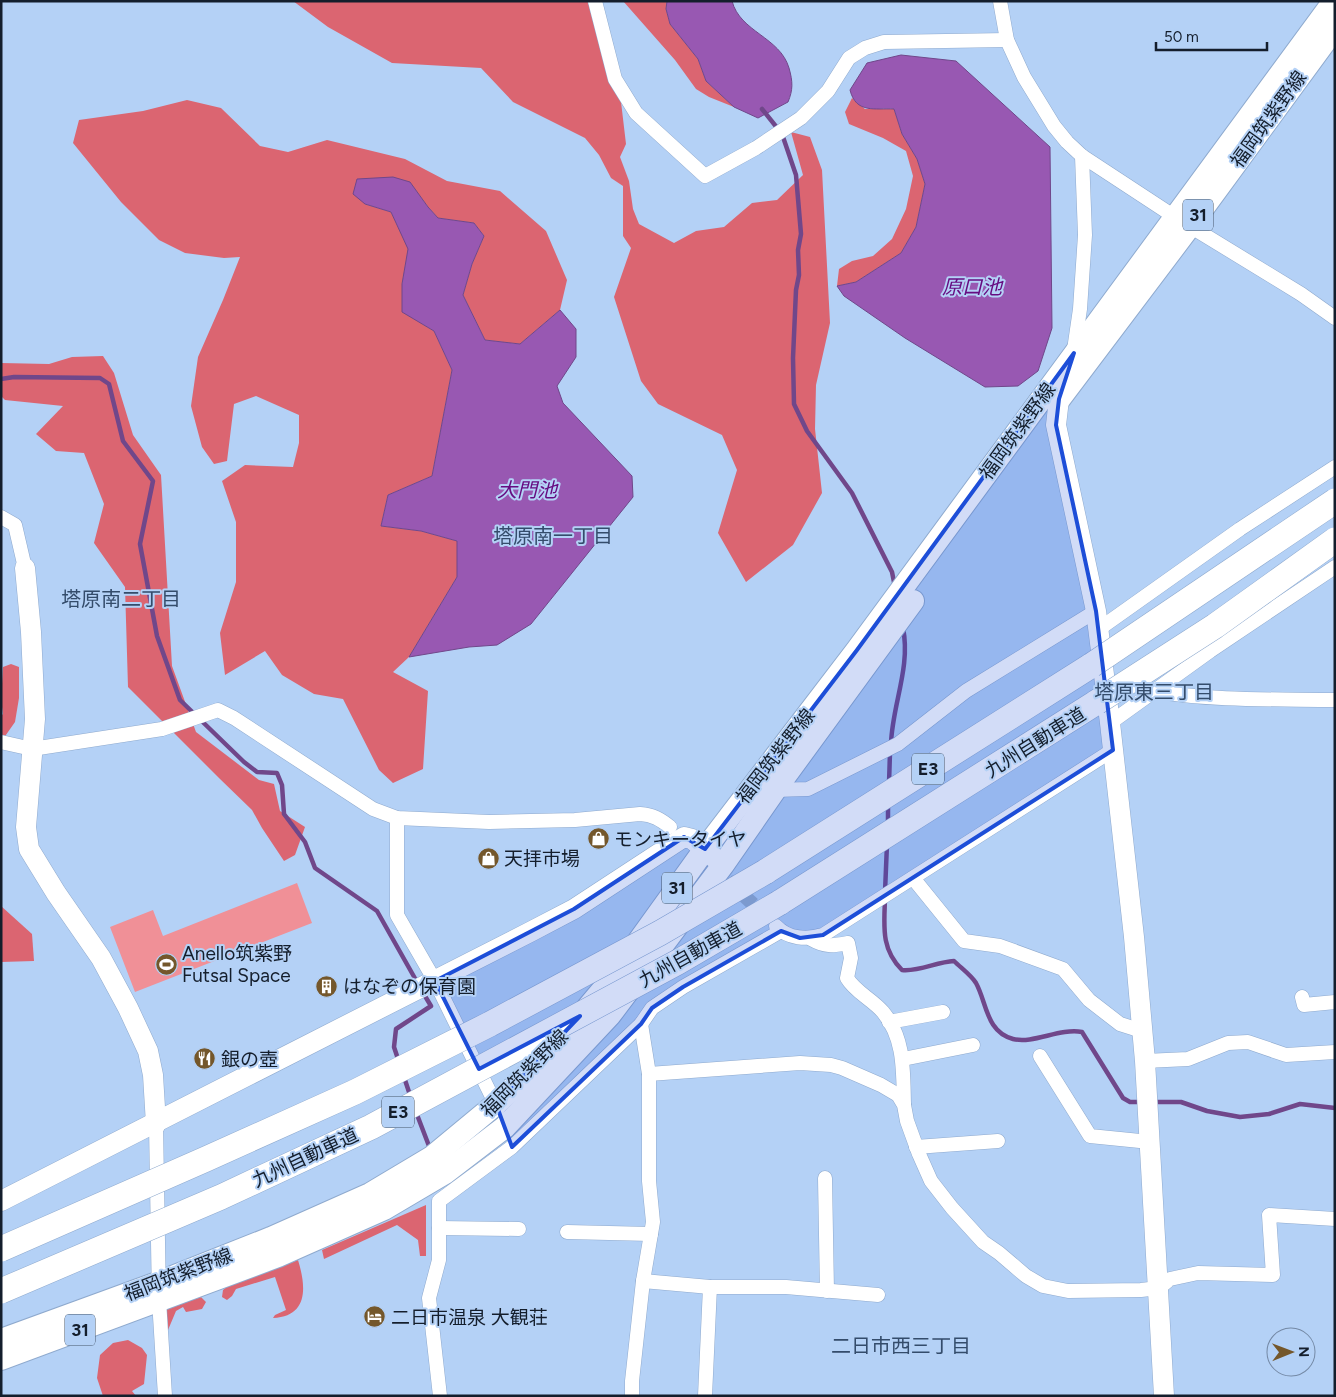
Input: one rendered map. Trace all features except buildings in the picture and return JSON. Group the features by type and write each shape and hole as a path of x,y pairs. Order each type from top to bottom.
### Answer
{"highway":[{"name":"九州自動車道","path":"1,1249 354,1092 490,1024 660,933 765,872 1092,665 1335,501"},
{"name":"九州自動車道","path":"1,1290 221,1197 371,1127 678,962 779,920 1097,702 1215,626 1335,540"}],"main road":[{"name":"福岡筑紫野線","path":"1,1340 278,1256 384,1210 509,1137 610,1015 723,865 775,790 1059,399 1334,1"},
{"name":"福岡筑紫野線","path":"1,1360 159,1291 370,1194 432,1157 496,1104 547,1056 610,981 704,848 857,650 1074,353 1182,222 1335,28"}],"street":[{"path":"595,1 615,79 623,93 636,113 705,176 756,148 802,118 828,91 849,58 865,48 884,42 1007,40"},
{"path":"1000,1 1007,40 1024,76 1054,126 1067,142 1082,156 1182,222 1301,294 1335,318"},
{"path":"1082,156 1085,235 1080,309 1074,353 1059,399 1056,425 1097,620 1133,927 1145,1061 1164,1396"},
{"path":"775,790 808,789 898,744 966,691 1097,620 1335,467"},
{"path":"1,517 15,526 25,568 31,632 35,719 26,827 29,849 56,893 101,958 148,1051 153,1075 156,1124 159,1291 165,1396"},
{"path":"1110,724 1210,651 1335,567"},
{"path":"1154,691 1184,696 1335,700"},
{"path":"1,742 32,749 162,729 218,710 234,718 373,808 397,818 499,822 575,820 650,814 670,827"},
{"path":"440,1396 429,1298 439,1260 440,1201 509,1137 641,1024 652,1008 779,920 800,938 811,939 823,936 1113,750"},
{"path":"397,818 397,915 435,981 496,1104 509,1137"},
{"path":"1,1202 574,908 684,838 692,839 723,865"},
{"path":"912,878 964,941 1000,946 1063,969 1089,1000 1120,1024 1142,1031"},
{"path":"811,939 821,945 833,946 848,943 851,958 847,978 851,986 883,1012 896,1034 903,1059 904,1105 907,1121 931,1181 952,1208 983,1242 1026,1276 1043,1286 1068,1291 1159,1288 1170,1279 1198,1273 1273,1275 1269,1215 1335,1219"},
{"path":"1302,997 1304,1005 1335,1002"},
{"path":"889,1022 943,1012"},
{"path":"632,1396 643,1281 653,1222 649,1181 649,1074 641,1024"},
{"path":"1145,1061 1188,1059 1228,1043 1248,1042 1286,1055 1335,1052"},
{"path":"903,1059 973,1045"},
{"path":"1040,1056 1090,1136 1150,1142"},
{"path":"649,1074 800,1063 831,1065 881,1085 898,1095 904,1105"},
{"path":"916,1147 998,1141"},
{"path":"825,1178 827,1291"},
{"path":"439,1228 520,1229"},
{"path":"567,1232 651,1234"},
{"path":"643,1281 710,1287 786,1287 878,1295"},
{"path":"705,1396 710,1287"}],"highlighted area":[{"path":"1074,353 1059,399 1056,425 1096,611 1113,750 823,935 800,938 781,931 683,987 652,1008 641,1024 512,1147 496,1104 580,1016 479,1069 435,981 574,909 684,837 705,849 857,650"}],"shaded area":[{"path":"293,1 590,1 619,85 626,144 620,157 629,181 633,209 639,224 674,243 696,231 724,227 752,203 777,200 803,175 791,132 810,137 822,170 830,323 816,385 815,429 822,493 793,545 746,582 718,533 737,470 722,435 658,404 641,381 614,297 631,248 623,236 623,186 611,178 599,155 585,138 513,102 481,68 392,63 328,27"},
{"path":"623,1 667,1 666,9 670,24 698,59 706,81 734,107 709,97 696,89 675,60"},
{"path":"852,98 865,109 894,109 902,134 917,159 925,184 916,227 901,253 856,282 837,286 839,269 852,261 873,256 892,239 906,209 913,176 906,151 883,138 849,124 845,112"},
{"path":"187,100 221,108 260,146 288,152 327,140 405,159 447,181 500,191 546,231 567,280 560,310 520,344 485,340 463,295 472,264 484,236 474,223 438,218 410,183 365,204 391,212 409,249 402,284 421,323 434,331 452,370 432,476 388,495 381,526 421,531 457,541 457,577 409,657 393,672 428,691 423,769 393,783 379,770 343,699 314,694 282,675 265,651 225,675 220,633 236,582 236,522 222,481 245,465 293,467 299,443 299,415 256,396 234,404 227,461 214,464 202,447 191,406 198,357 240,257 224,258 185,253 159,240 121,202 73,143 79,120 143,111"},
{"path":"103,356 114,373 133,435 161,475 172,666 196,732 259,780 274,784 280,811 305,827 295,855 284,861 252,810 128,687 125,587 94,543 104,504 84,453 56,451 36,434 63,406 5,400 1,396 1,363 49,364 72,357"},
{"path":"11,664 19,667 19,698 15,722 1,742 3,667"},
{"name":"Anello筑紫野 Futsal Space","path":"297,883 312,923 135,992 110,927 153,910 163,936"},
{"path":"1,906 32,934 34,961 1,962"},
{"path":"426,1205 426,1256 420,1256 418,1240 397,1225 324,1259 322,1250"},
{"path":"298,1260 303,1280 302,1298 299,1306 285,1316 273,1318 275,1315 286,1310 275,1277 236,1289 227,1300 222,1297 223,1290 229,1285"},
{"path":"201,1297 206,1302 202,1309 186,1312 183,1307 176,1311 168,1330 164,1312 167,1308"},
{"path":"128,1340 142,1348 147,1355 144,1384 132,1391 136,1396 103,1396 97,1378 100,1355 113,1343"}],"water":[{"path":"667,1 732,1 736,12 743,20 769,41 784,57 792,82 792,90 788,102 758,118 734,107 706,81 698,59 670,24 666,9"},
{"name":"原口池","path":"901,55 956,61 1050,147 1052,328 1038,371 1018,386 985,387 905,338 844,296 837,286 856,282 901,253 916,227 925,184 917,159 902,134 894,109 873,109 862,106 853,98 850,90 867,63"},
{"name":"大門池","path":"393,177 410,182 438,218 474,223 484,236 472,264 463,295 485,340 520,344 560,310 576,329 576,357 557,386 563,403 632,476 633,497 531,624 497,645 469,647 409,657 457,577 457,541 421,531 381,526 388,495 432,476 452,370 434,331 402,312 402,284 408,249 391,212 365,204 353,194 357,179"}],"waterway":[{"path":"762,109 782,134 796,175 801,234 798,250 799,275 796,290 793,358 794,404 807,431 852,493 892,572 895,587"},
{"path":"1,379 14,377 100,378 109,384 123,441 153,481 140,544 157,636 180,700 244,762 257,772 277,773 282,785 284,814 305,842 315,868 377,911 417,982"},
{"path":"891,744 894,715 905,657 903,628"},
{"path":"889,784 890,752"},
{"path":"888,804 888,824"},
{"path":"885,892 887,844"},
{"path":"885,899 884,928 887,946 890,954 902,970 915,970 954,961 976,983 988,1016 997,1030 1013,1039 1021,1040 1064,1032 1082,1032 1123,1098 1130,1102 1143,1102"},
{"path":"399,1062 394,1047 396,1029 431,1006 422,991"},
{"path":"404,1077 411,1098"},
{"path":"1153,1102 1181,1102 1207,1111 1240,1117 1269,1114 1300,1104 1335,1108"},
{"path":"416,1112 429,1146"}],"tunnel":[{"path":"712,866 766,916"}],"place":[{"name":"モンキータイヤ","path":"598,839"},
{"name":"天拝市場","path":"488,858"},
{"name":"Anello筑紫野 Futsal Space","path":"166,964"},
{"name":"はなぞの保育園","path":"327,986"},
{"name":"銀の壺","path":"205,1059"},
{"name":"二日市温泉 大観荘","path":"375,1317"}],"district":[{"name":"塔原南一丁目","path":"553,536"},
{"name":"塔原南二丁目","path":"121,599"},
{"name":"塔原東三丁目","path":"1154,692"},
{"name":"二日市西三丁目","path":"901,1346"}]}
